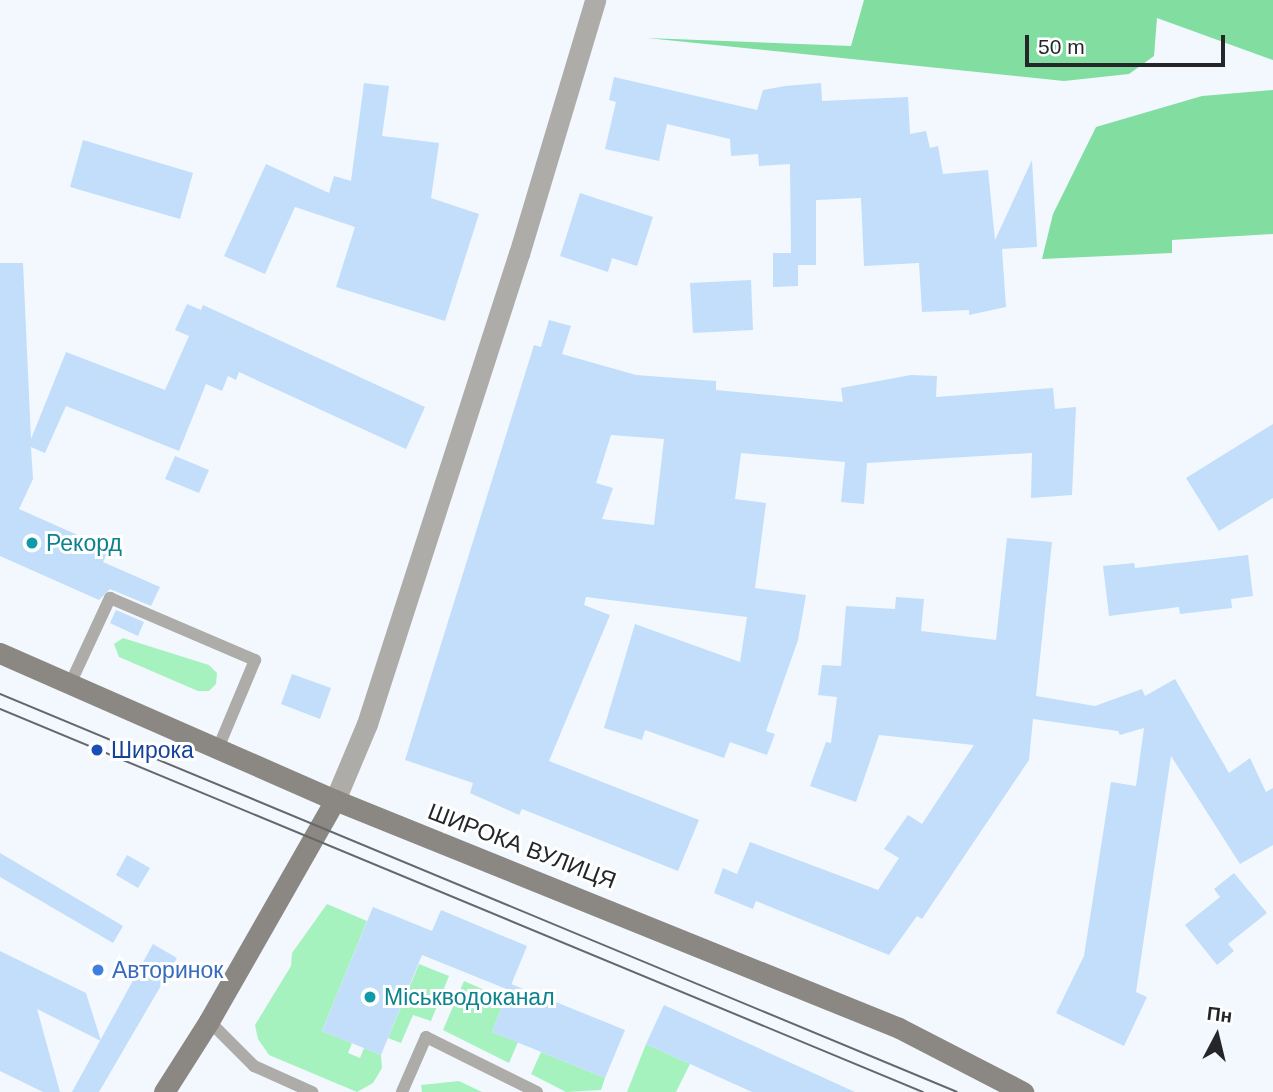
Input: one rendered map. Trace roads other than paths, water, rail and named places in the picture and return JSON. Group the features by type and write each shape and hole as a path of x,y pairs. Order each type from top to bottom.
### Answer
{"street":[{"path":"164,1092 209,1021 335,800 384,672 519,254 594,0"},
{"name":"ШИРОКА ВУЛИЦЯ","path":"0,653 219,746 335,800 899,1028 1023,1092"}],"lane":[{"path":"71,682 110,598 255,660 219,746"},
{"path":"209,1021 254,1066 312,1092"},
{"path":"402,1092 426,1037 537,1092"}],"tram line":[{"path":"0,694 957,1092"},
{"path":"0,709 923,1092"}],"place":[{"name":"Рекорд","path":"32,543"},
{"name":"Широка","path":"97,750"},
{"name":"Авторинок","path":"98,970"},
{"name":"Міськводоканал","path":"370,997"}]}
